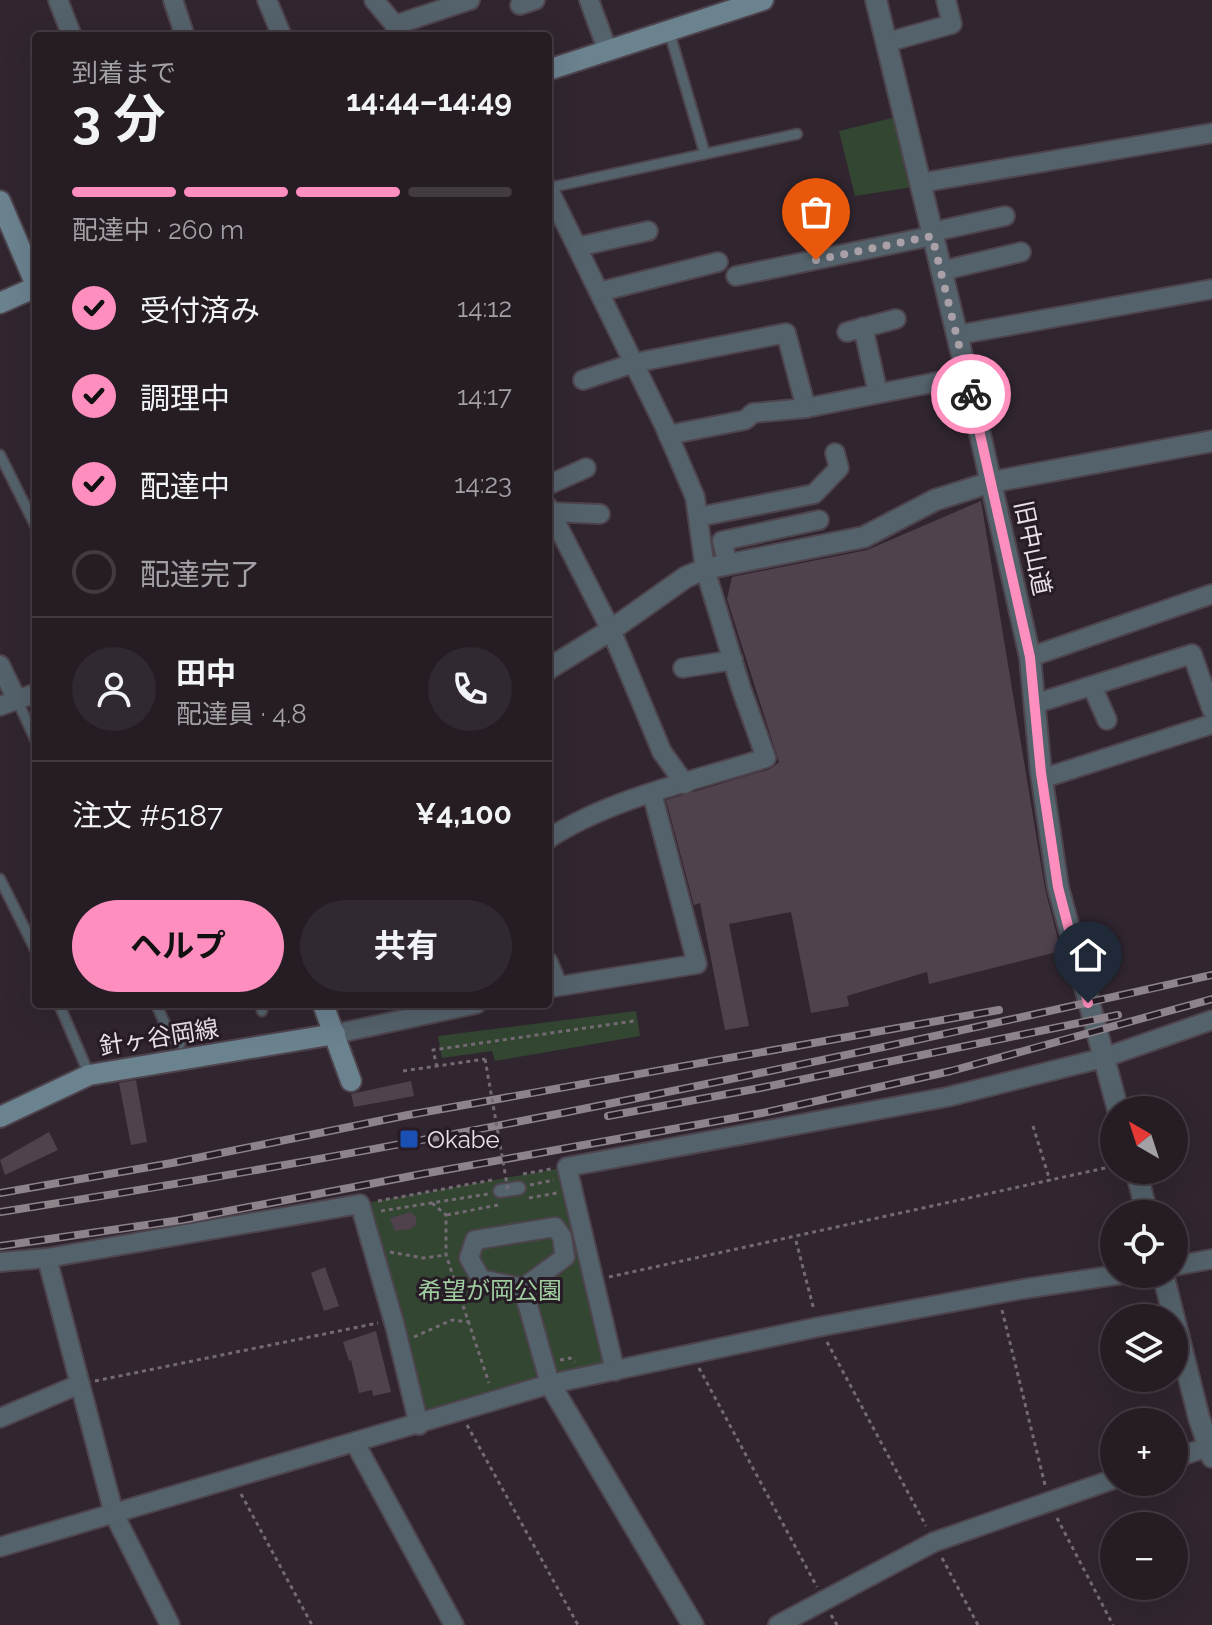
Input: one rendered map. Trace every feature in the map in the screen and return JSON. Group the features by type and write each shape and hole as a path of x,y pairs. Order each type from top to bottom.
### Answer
{"main road":[{"path":"552,69 739,4 763,0"},
{"path":"0,201 32,277"},
{"path":"0,303 32,288"},
{"path":"326,1008 351,1081"},
{"name":"針ヶ谷岡線","path":"0,1117 89,1075 335,1034"}],"street":[{"path":"58,0 70,32"},
{"path":"173,0 184,32"},
{"path":"267,0 280,32"},
{"path":"374,0 399,30 470,0"},
{"path":"589,0 607,49"},
{"name":"旧中山道","path":"876,0 992,482 1030,657 1041,779 1058,887 1114,1096"},
{"path":"888,42 952,24 946,0"},
{"path":"920,183 1212,133"},
{"path":"552,196 634,363 695,497 705,569 766,758 652,793 569,825 552,836"},
{"path":"736,276 1005,216"},
{"path":"577,247 648,231"},
{"path":"941,271 1021,252"},
{"path":"599,292 718,262"},
{"path":"957,335 1212,289"},
{"path":"878,393 855,330 896,319"},
{"path":"583,380 634,363 786,333 806,408"},
{"path":"668,435 745,420 753,413 806,408 967,376"},
{"path":"552,667 611,630 686,577 705,569 864,537 935,500 992,482 1212,441"},
{"path":"698,517 814,494 839,468 835,453"},
{"path":"552,483 586,468"},
{"path":"552,510 600,514"},
{"path":"552,516 611,630 662,752 685,784"},
{"path":"728,565 722,541 819,520"},
{"path":"1030,657 1212,594"},
{"path":"1034,704 1192,654 1212,710"},
{"path":"683,668 733,660"},
{"path":"0,665 8,703 32,694"},
{"path":"1092,686 1107,720"},
{"path":"1041,779 1212,724"},
{"path":"553,987 697,964 652,793"},
{"path":"335,1034 457,1008"},
{"path":"615,1371 567,1167 947,1097 1103,1058 1212,1020"},
{"path":"0,1262 47,1258 361,1209 419,1425"},
{"path":"555,1227 562,1237 565,1257 523,1288 481,1279 469,1258 475,1240 555,1227"},
{"path":"47,1258 114,1514 170,1625"},
{"path":"1188,1263 1212,1259"},
{"path":"0,1547 550,1384 818,1327 1100,1278"},
{"path":"523,1288 550,1384 693,1625"},
{"path":"1167,1288 1211,1450 1188,1455"},
{"path":"0,1418 80,1384"},
{"path":"355,1443 454,1625"},
{"path":"778,1625 934,1542 1100,1484"}],"lane":[{"path":"669,30 705,154"},
{"path":"552,187 797,134"},
{"path":"0,455 32,519"},
{"path":"8,703 32,736"},
{"path":"0,879 32,943"},
{"path":"61,1008 89,1075"},
{"path":"158,1008 170,1035 180,1044"}],"path":[{"path":"437,1067 433,1050 634,1021"},
{"path":"403,1071 485,1059 509,1190"},
{"path":"1033,1126 1050,1181"},
{"path":"361,1209 567,1167"},
{"path":"594,1281 1100,1169"},
{"path":"361,1209 475,1196"},
{"path":"432,1203 446,1215 446,1255 495,1402"},
{"path":"796,1241 818,1327 978,1625"},
{"path":"374,1253 395,1252 423,1258 446,1255"},
{"path":"998,1294 1049,1502 1113,1625"},
{"path":"80,1384 393,1320"},
{"path":"399,1343 452,1320 470,1322"},
{"path":"692,1354 824,1601"},
{"path":"466,1422 578,1625"},
{"path":"238,1487 312,1625"}],"green space":[{"path":"896,117 913,187 855,196 839,131"},
{"path":"636,1011 640,1036 495,1061 492,1051 442,1058 438,1036"},
{"name":"希望が岡公園","path":"567,1167 615,1371 419,1425 360,1204"}],"building":[{"path":"981,501 1045,889 1061,951 929,984 927,972 847,996 849,1006 811,1013 791,912 729,924 749,1026 725,1030 700,903 694,905 666,800 770,769 779,762 727,599 732,577 867,550"},
{"path":"136,1080 147,1142 131,1145 119,1083"},
{"path":"411,1081 414,1096 354,1107 351,1094"},
{"path":"49,1132 58,1150 5,1175 0,1160"},
{"path":"411,1212 416,1218 416,1225 395,1231 390,1218"},
{"path":"325,1267 339,1306 324,1311 311,1273"},
{"path":"376,1331 391,1392 373,1396 372,1390 359,1393 343,1342"}],"railway":[{"path":"0,1212 305,1161 608,1104 1212,975"},
{"path":"0,1246 181,1220 762,1113 951,1071 1212,999"},
{"path":"0,1193 172,1163 408,1115 999,1010"},
{"path":"608,1116 1118,1015"}],"way so far":[{"path":"816,260 932,236 971,394"}],"place":[{"name":"Okabe","path":"409,1139"}],"route":[{"path":"971,394 1030,657 1041,773 1058,887 1088,1003"}]}
